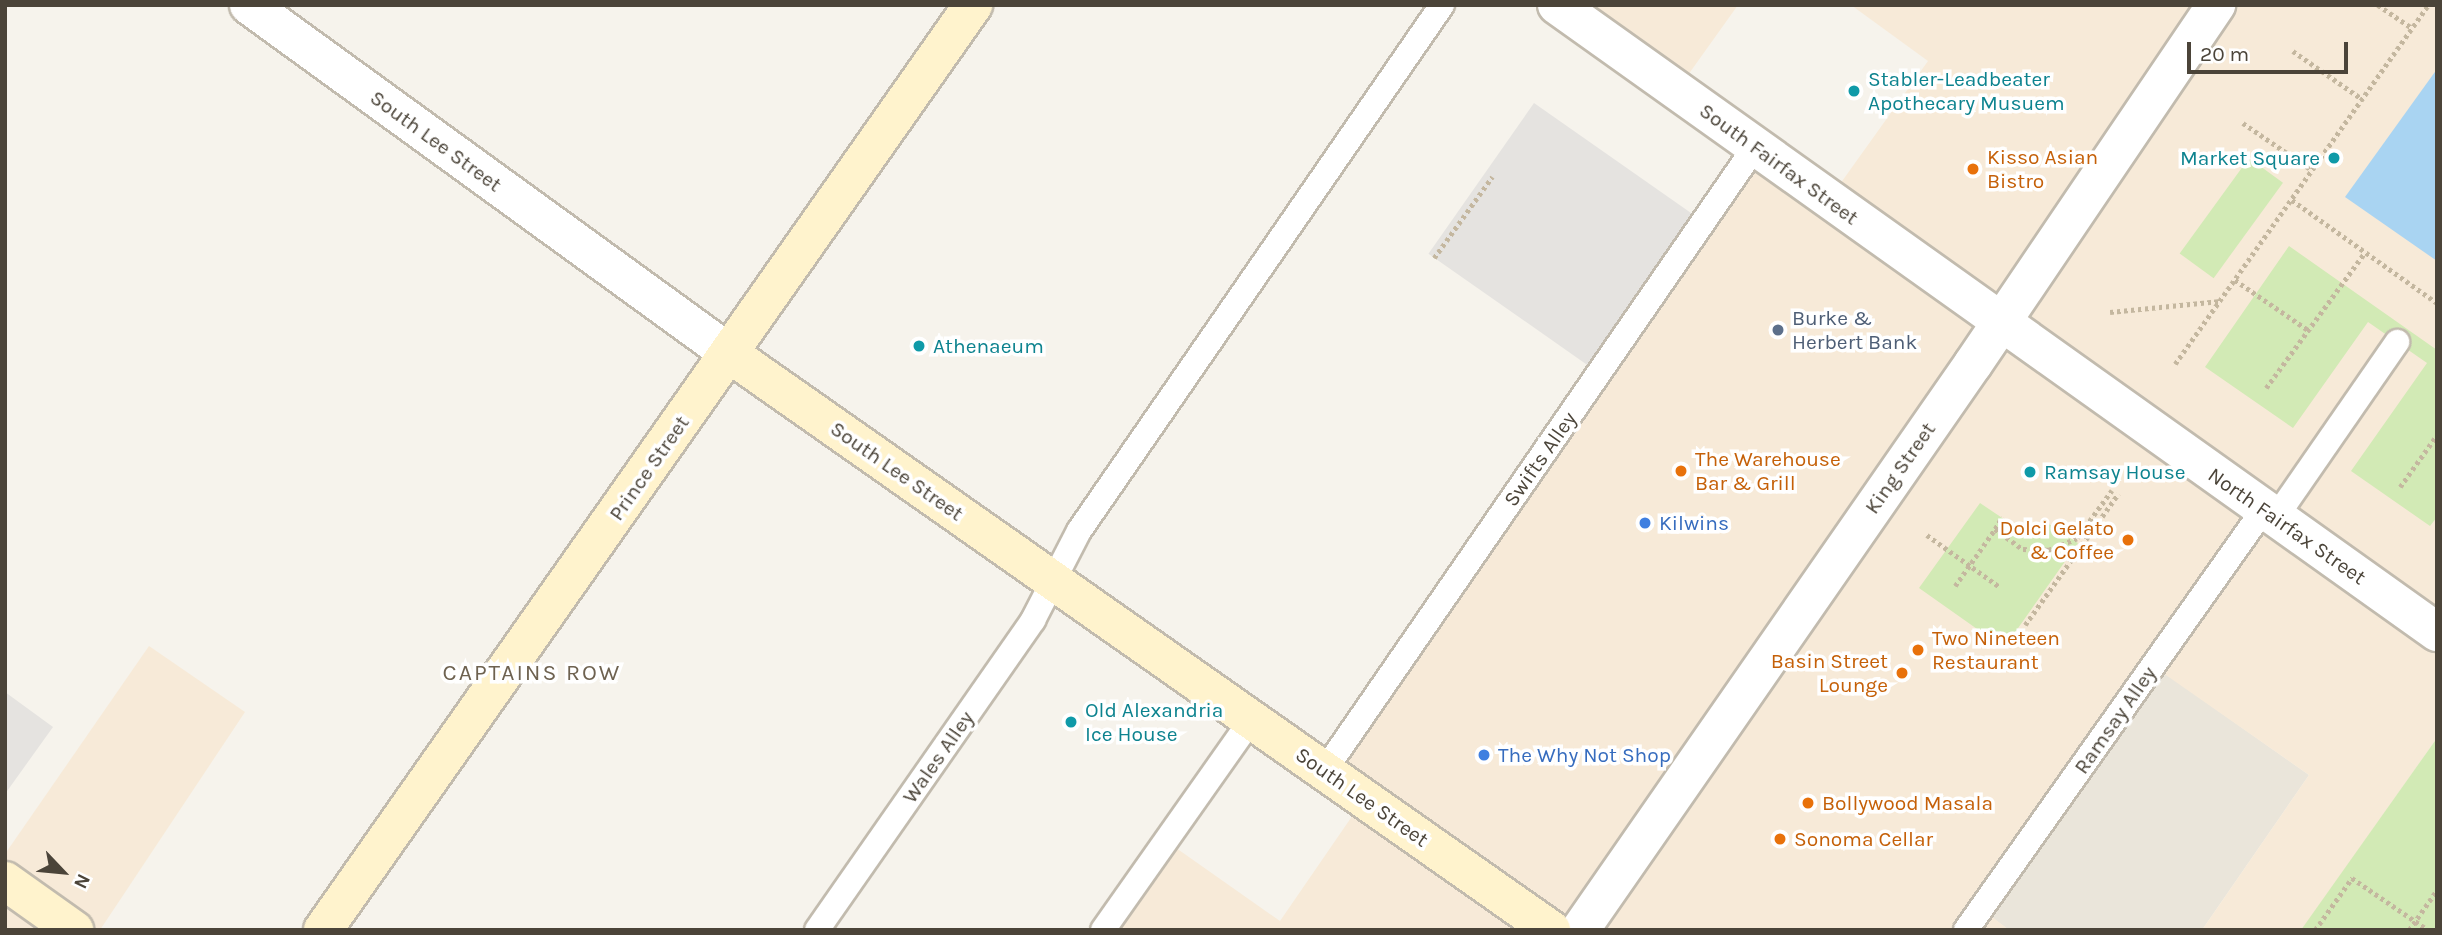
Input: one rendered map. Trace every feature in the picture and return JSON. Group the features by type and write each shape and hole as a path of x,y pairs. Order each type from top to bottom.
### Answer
{"street":[{"name":"South Lee Street","path":"249,5 730,354 1551,930"},
{"name":"Prince Street","path":"323,930 973,5"},
{"name":"South Fairfax Street","path":"1557,5 2001,323"},
{"name":"King Street","path":"1580,930 2001,323 2217,5"},
{"name":"North Fairfax Street","path":"2001,323 2437,632"},
{"path":"5,881 75,930"}],"lane":[{"name":"Wales Alley","path":"817,930 1033,620 1079,531 1442,5"},
{"name":"Swifts Alley","path":"1325,771 1755,147"},
{"name":"Ramsay Alley","path":"1966,930 2397,342"},
{"path":"1103,930 1251,720"}],"path":[{"path":"2378,5 2412,28"},
{"path":"2175,364 2428,5"},
{"path":"2293,51 2362,99"},
{"path":"2243,123 2312,170"},
{"path":"1434,258 1492,177"},
{"path":"2292,200 2437,303"},
{"path":"2266,388 2365,252"},
{"path":"2235,280 2308,330"},
{"path":"2110,312 2221,301"},
{"path":"2400,487 2437,435"},
{"path":"1995,529 2023,549 2048,550 2077,538 2112,490"},
{"path":"2025,625 2118,494"},
{"path":"1955,586 2003,517"},
{"path":"1927,535 2000,587"},
{"path":"2315,930 2352,878 2428,930"},
{"path":"2410,930 2437,891"}],"shaded area":[{"path":"1586,5 1738,5 1678,89"},
{"path":"1851,5 2437,5 2437,738 2302,930 2202,930 2309,775 2163,673 1991,916 2009,930 1108,930 1169,843 1280,921 1366,796 1338,775 1762,150 1830,198 1928,61"},
{"path":"1534,103 1698,218 1592,368 1428,254"},
{"path":"149,646 245,712 100,930 5,930 5,854"},
{"path":"2163,672 2309,775 2202,930 2009,930 1990,916"},
{"path":"5,692 53,727 5,794"}],"green space":[{"path":"2249,158 2283,183 2214,278 2180,253"},
{"path":"2289,246 2437,350 2437,517 2430,526 2351,471 2427,363 2368,322 2293,428 2205,367"},
{"path":"1980,503 2032,538 2044,521 2078,543 2004,648 1919,588"},
{"path":"2437,738 2437,930 2301,930"}],"water":[{"path":"2437,69 2437,261 2345,197"}],"place":[{"name":"Stabler-Leadbeater Apothecary Musuem","path":"1854,91"},
{"name":"Market Square","path":"2334,158"},
{"name":"Kisso Asian Bistro","path":"1973,169"},
{"name":"Burke & Herbert Bank","path":"1778,330"},
{"name":"Athenaeum","path":"919,346"},
{"name":"The Warehouse Bar & Grill","path":"1681,471"},
{"name":"Ramsay House","path":"2030,472"},
{"name":"Kilwins","path":"1645,523"},
{"name":"Dolci Gelato & Coffee","path":"2128,540"},
{"name":"Two Nineteen Restaurant","path":"1918,650"},
{"name":"Basin Street Lounge","path":"1902,673"},
{"name":"Old Alexandria Ice House","path":"1071,722"},
{"name":"The Why Not Shop","path":"1484,755"},
{"name":"Bollywood Masala","path":"1808,803"},
{"name":"Sonoma Cellar","path":"1780,839"}],"district":[{"name":"CAPTAINS ROW","path":"532,673"}]}
